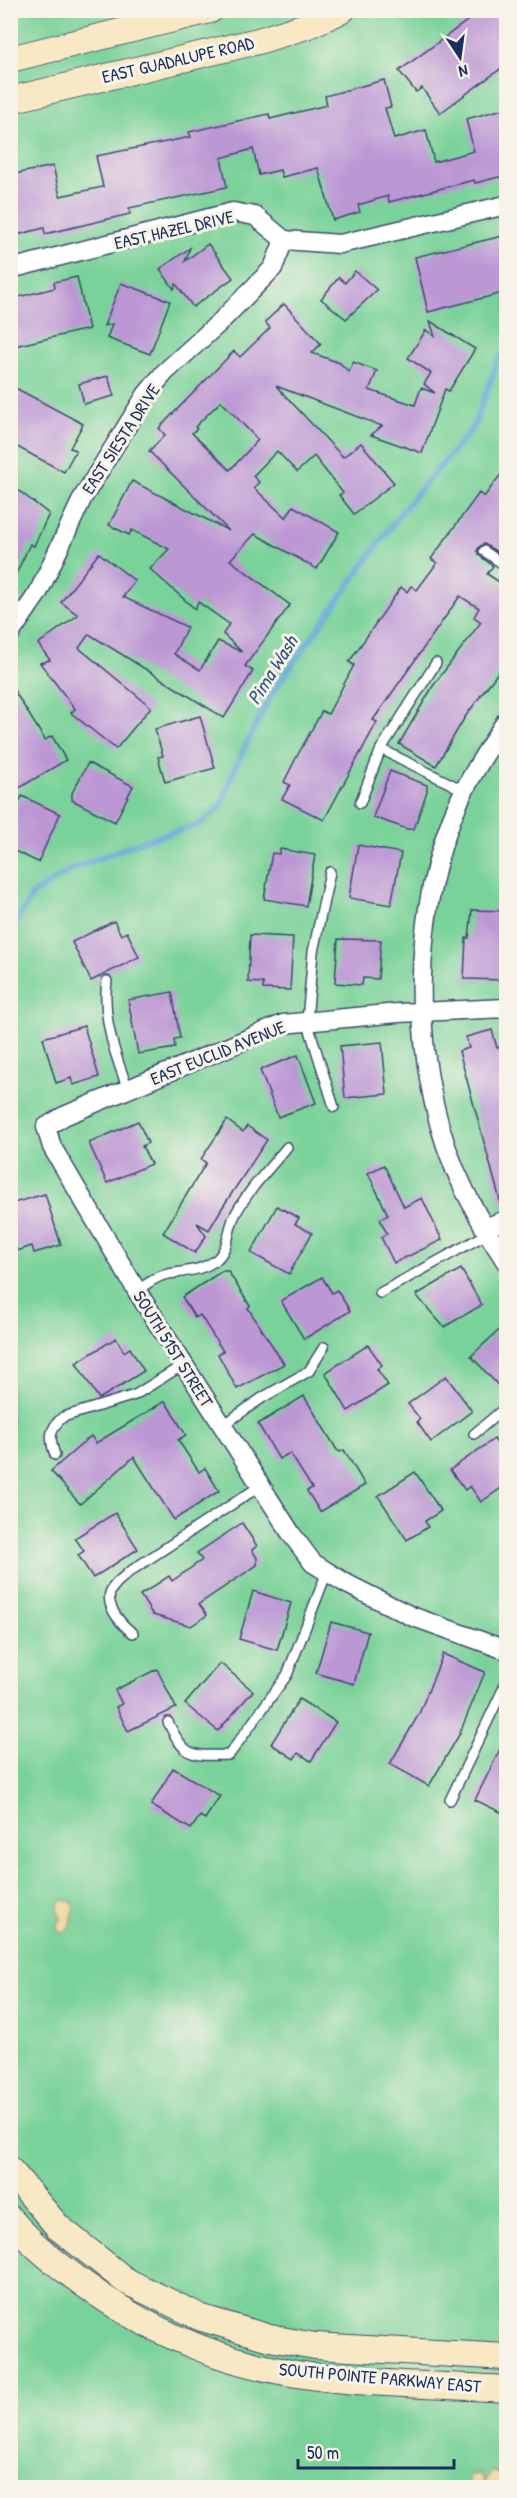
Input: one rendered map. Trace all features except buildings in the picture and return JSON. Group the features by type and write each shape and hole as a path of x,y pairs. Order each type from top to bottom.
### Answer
{"main road":[{"path":"10,59 210,10"},
{"name":"EAST GUADALUPE ROAD","path":"10,100 258,41 306,26 342,10"},
{"name":"SOUTH POINTE PARKWAY EAST","path":"10,2170 58,2227 126,2281 201,2318 270,2338 315,2346 507,2356"},
{"name":"SOUTH POINTE PARKWAY EAST","path":"10,2219 41,2252 111,2304 165,2334 206,2350 274,2370 317,2377 507,2389"}],"street":[{"path":"284,240 340,244 507,205"},
{"name":"EAST HAZEL DRIVE","path":"10,269 233,212 255,216 284,240"},
{"name":"EAST SIESTA DRIVE","path":"10,634 38,592 83,497 146,395 164,373 220,322 273,268 284,240"},
{"path":"507,721 465,791 440,854 424,933 421,986 426,1049 440,1125 454,1166 486,1231 507,1262"},
{"name":"EAST EUCLID AVENUE","path":"46,1127 64,1116 283,1024 423,1012 507,1008"},
{"name":"SOUTH 51ST STREET","path":"46,1127 52,1147 137,1291 260,1486 320,1568"},
{"path":"486,1231 507,1220"},
{"path":"320,1568 411,1616 507,1650"}],"lane":[{"path":"483,551 507,566"},
{"path":"360,803 381,749 436,663"},
{"path":"381,749 465,791"},
{"path":"330,872 313,952 307,1021 334,1107"},
{"path":"107,981 104,1001 116,1055 128,1089"},
{"path":"137,1291 152,1280 164,1275 192,1271 217,1259 226,1247 233,1219 240,1207 287,1146"},
{"path":"380,1293 486,1231"},
{"path":"222,1426 262,1398 309,1371 324,1347"},
{"path":"55,1455 51,1444 52,1428 63,1417 135,1395 183,1365"},
{"path":"474,1434 507,1407"},
{"path":"133,1633 123,1626 112,1606 109,1595 113,1587 129,1572 260,1486"},
{"path":"168,1722 178,1744 197,1756 229,1755 287,1675 320,1568"},
{"path":"450,1800 507,1683"}],"green space":[{"path":"11,11 506,11 506,2487 11,2487"}],"sand":[{"path":"63,1900 72,1902 75,1908 68,1930 61,1934 56,1926 61,1919 58,1910 59,1902"},
{"path":"492,2471 502,2475 500,2487 469,2487 469,2476 479,2473 484,2483"}],"waterway":[{"name":"Pima Wash","path":"10,932 33,894 72,869 143,841 201,824 221,806 236,765 272,693 402,511 473,428 499,358 506,353"}]}
